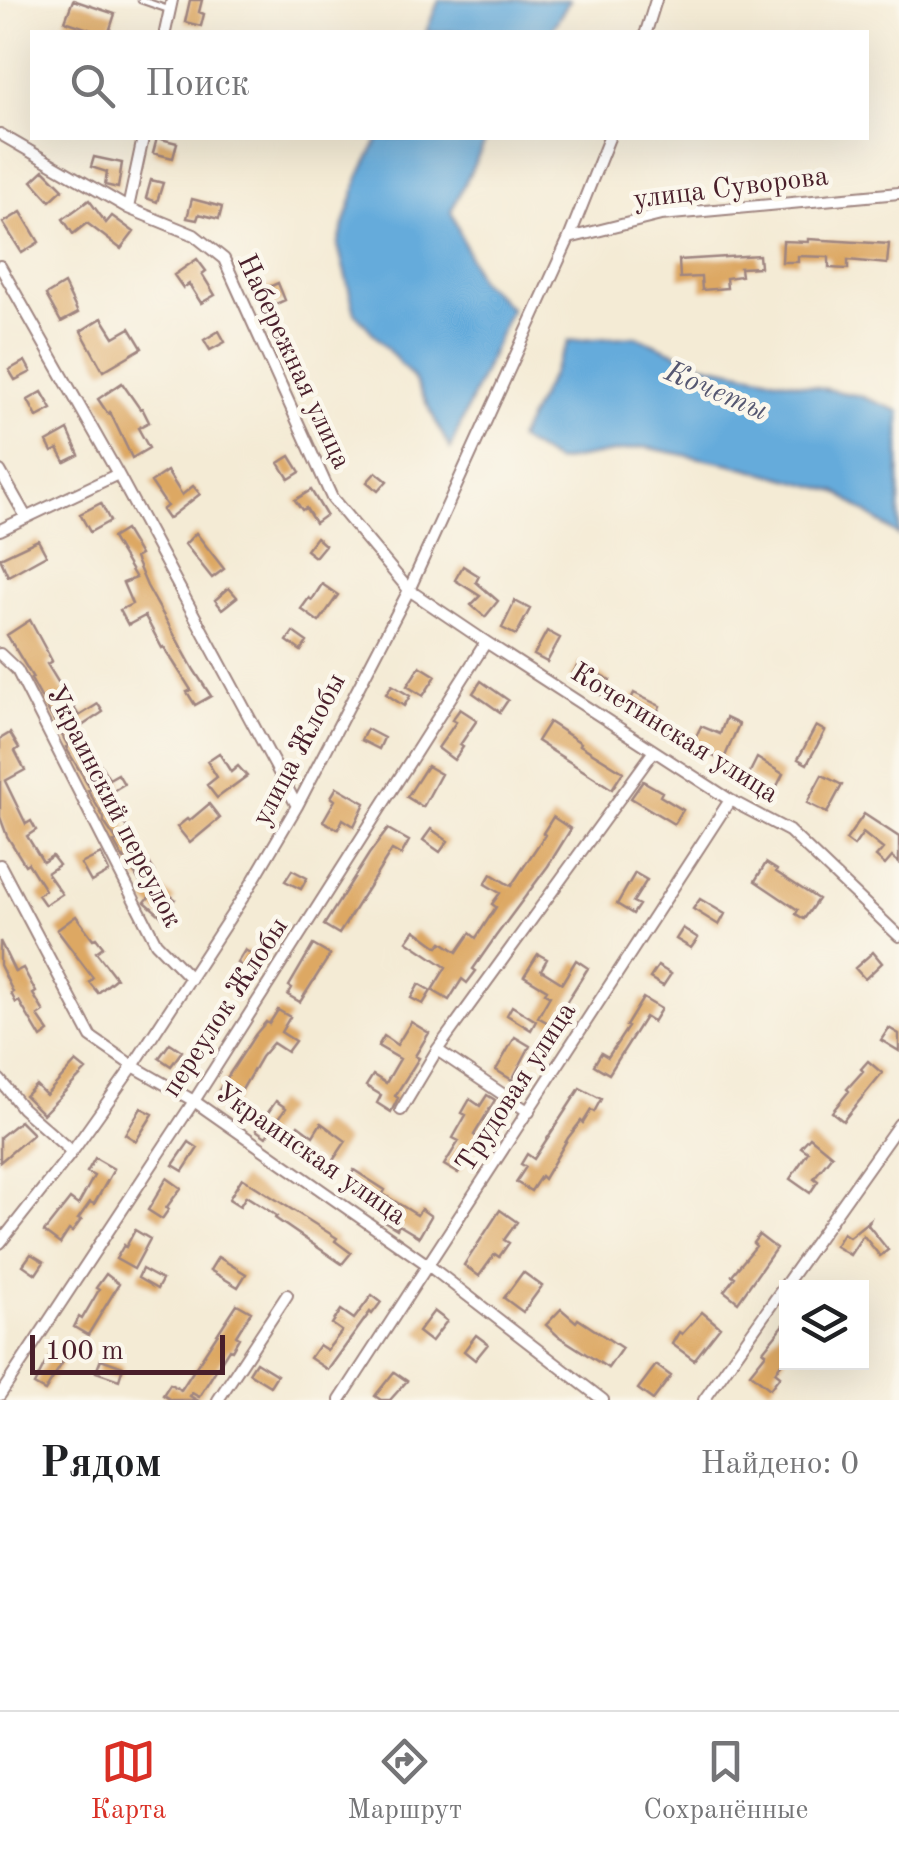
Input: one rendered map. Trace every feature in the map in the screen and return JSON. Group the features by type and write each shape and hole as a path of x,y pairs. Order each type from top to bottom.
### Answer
{"street":[{"path":"647,30 656,0"},
{"path":"165,30 171,5"},
{"name":"Набережная улица","path":"0,134 128,208 194,235 224,260 332,498 409,590"},
{"path":"128,208 143,140"},
{"name":"улица Жлобы","path":"0,1243 133,1066 298,806 409,590 569,238 607,140"},
{"name":"улица Суворова","path":"569,238 662,215 899,193"},
{"path":"0,266 298,806"},
{"path":"0,471 26,516"},
{"path":"0,530 118,474"},
{"name":"Кочетинская улица","path":"409,590 730,800 789,831 899,936"},
{"name":"переулок Жлобы","path":"0,1395 194,1101 486,642"},
{"name":"Украинский переулок","path":"0,654 17,670 156,944 191,979"},
{"path":"401,1110 437,1050 654,751"},
{"name":"Трудовая улица","path":"340,1400 730,800"},
{"name":"Украинская улица","path":"0,865 91,1037 194,1101 428,1264 603,1400"},
{"path":"437,1050 528,1112"},
{"path":"0,1080 22,1108 72,1152"},
{"path":"704,1400 899,1124"},
{"path":"218,1400 287,1295"}],"lane":[{"path":"140,0 171,5"}],"water":[{"path":"439,0 570,0 551,30 427,30"},
{"path":"378,140 486,140 451,211 478,279 511,308 450,449 414,379 355,313 338,245 359,177"},
{"name":"Кочеты","path":"635,336 703,364 860,396 899,411 899,536 837,492 731,464 644,447 556,462 518,439 569,341"}],"building":[{"path":"73,0 115,14 110,30 91,30 65,21"},
{"path":"190,0 202,0 201,26 185,22"},
{"path":"156,140 177,143 173,158 153,153"},
{"path":"94,157 122,163 118,188 105,185 107,172 91,167"},
{"path":"44,170 63,189 50,201 32,181"},
{"path":"151,180 163,183 157,202 146,198"},
{"path":"192,199 222,207 219,219 199,214 197,220 187,218"},
{"path":"89,200 106,223 112,216 134,232 121,249 87,223 73,234 63,219"},
{"path":"21,212 39,242 22,253 3,223"},
{"path":"783,241 889,244 887,264 848,260 848,269 829,268 829,257 798,256 798,262 782,262"},
{"path":"759,255 760,267 740,268 741,276 726,278 727,288 702,290 701,277 680,278 679,260"},
{"path":"197,259 215,295 201,303 189,284 183,288 174,275"},
{"path":"278,283 285,300 263,310 256,293"},
{"path":"64,284 78,313 61,322 46,295"},
{"path":"102,318 114,337 130,328 142,348 103,371 81,331"},
{"path":"219,331 225,342 210,350 204,340"},
{"path":"25,361 31,372 15,380 9,370"},
{"path":"122,383 149,422 138,428 149,448 132,458 110,412 98,399"},
{"path":"42,392 52,409 37,417 28,400"},
{"path":"68,430 79,455 65,462 58,449 52,452 47,442"},
{"path":"290,456 300,472 289,479 279,463"},
{"path":"167,471 182,495 193,486 200,494 168,519 162,510 167,506 151,482"},
{"path":"376,472 387,481 378,491 367,482"},
{"path":"311,490 326,515 315,523 306,508 302,510 295,500"},
{"path":"101,503 110,521 90,532 80,514"},
{"path":"125,530 140,555 135,558 147,586 211,696 195,705 187,692 191,690 145,616 128,625 120,610 132,604 123,583 136,578 112,538"},
{"path":"196,533 224,569 212,578 185,544"},
{"path":"316,537 325,545 315,557 306,550"},
{"path":"38,540 46,555 8,576 0,558"},
{"path":"463,566 479,576 476,582 498,601 485,617 471,605 480,596 455,580"},
{"path":"322,584 338,595 319,622 301,609"},
{"path":"229,588 237,597 222,609 215,600"},
{"path":"515,601 530,609 516,635 502,628"},
{"path":"30,620 52,661 47,664 79,716 98,704 103,712 79,728 109,779 118,774 124,784 106,795 155,872 140,882 114,842 117,841 88,790 91,789 7,635"},
{"path":"547,631 560,638 547,662 534,655"},
{"path":"293,632 307,642 301,651 287,641"},
{"path":"579,663 610,680 601,695 570,678"},
{"path":"420,666 436,676 423,696 407,686"},
{"path":"481,681 508,700 500,712 473,693"},
{"path":"392,685 410,696 404,706 386,694"},
{"path":"634,693 660,706 652,723 626,710"},
{"path":"460,709 477,720 454,760 438,748"},
{"path":"726,718 739,724 723,761 693,743 701,726 720,734"},
{"path":"549,722 623,772 612,789 537,741"},
{"path":"816,726 825,731 807,764 798,759"},
{"path":"367,729 384,738 379,749 361,740"},
{"path":"10,733 25,770 5,781 26,824 31,821 36,830 27,836 43,862 52,856 59,865 47,873 62,894 45,905 38,895 45,890 7,836 0,817 0,739"},
{"path":"219,753 231,772 238,766 247,776 217,798 207,785 217,777 207,761"},
{"path":"757,758 783,774 775,790 748,776"},
{"path":"427,766 441,774 423,807 407,797"},
{"path":"822,775 842,785 827,813 807,803"},
{"path":"643,781 683,810 674,824 631,798"},
{"path":"337,787 365,803 354,826 343,819 338,829 323,821 335,800 331,797"},
{"path":"209,804 220,818 190,843 177,827"},
{"path":"864,814 899,837 899,863 892,857 885,865 876,857 883,849 863,833 854,846 846,840"},
{"path":"553,817 571,829 473,969 476,971 467,983 462,979 449,1000 432,990 446,967 407,941 415,930 438,947 442,942 457,952 470,933 476,938 496,907 492,904 500,893 485,884 491,874 511,886"},
{"path":"388,829 409,841 401,855 392,850 339,934 324,925"},
{"path":"431,829 448,841 440,852 423,840"},
{"path":"101,854 109,872 91,882 81,864"},
{"path":"766,863 818,899 804,919 796,914 798,910 755,881"},
{"path":"292,870 307,878 301,889 285,881"},
{"path":"635,873 647,880 633,902 639,905 633,914 617,904"},
{"path":"158,886 175,899 161,916 145,902"},
{"path":"700,899 725,914 719,925 693,909"},
{"path":"76,916 103,947 96,952 116,978 98,993 89,982 93,978 57,930"},
{"path":"683,928 698,938 691,948 676,939"},
{"path":"0,941 15,972 23,968 36,992 33,994 44,1012 38,1016 49,1032 41,1038 11,993 0,965"},
{"path":"313,945 330,955 300,1002 288,995 292,988 289,986"},
{"path":"245,950 260,959 252,972 237,963"},
{"path":"873,952 882,963 865,979 855,968"},
{"path":"538,954 547,959 541,970 562,983 576,960 588,968 552,1025 538,1017 550,996 545,993 547,990 524,976"},
{"path":"658,966 671,974 663,986 650,978"},
{"path":"419,984 431,991 423,1004 411,998"},
{"path":"643,998 661,1009 653,1022 645,1017 609,1074 594,1065 601,1053 608,1057"},
{"path":"512,1006 536,1021 531,1030 507,1015"},
{"path":"278,1010 290,1017 281,1032 295,1041 287,1052 273,1043 232,1107 215,1096 255,1035"},
{"path":"411,1022 429,1033 415,1056 419,1058 395,1096 398,1098 391,1112 377,1103 381,1095 366,1086 373,1075 386,1083 400,1059 378,1046 384,1036 397,1045"},
{"path":"889,1028 899,1034 899,1051 881,1040"},
{"path":"515,1037 530,1046 512,1080 496,1070"},
{"path":"170,1043 182,1051 171,1066 159,1058"},
{"path":"868,1061 882,1073 843,1121 832,1112"},
{"path":"76,1062 86,1070 43,1114 25,1096 36,1085 46,1095"},
{"path":"580,1088 601,1099 594,1112 591,1110 568,1138 544,1179 541,1176 531,1191 516,1182 526,1167 521,1164 527,1154 534,1159"},
{"path":"487,1095 495,1100 458,1173 444,1165 459,1141 453,1138 466,1115 462,1113 470,1099 480,1106"},
{"path":"276,1101 286,1108 266,1137 256,1130"},
{"path":"141,1108 153,1114 136,1141 125,1134"},
{"path":"20,1121 33,1134 0,1162 0,1137"},
{"path":"321,1123 346,1141 328,1168 288,1140 298,1125 313,1136"},
{"path":"810,1137 832,1155 814,1178 818,1181 810,1193 790,1179 808,1152 801,1147"},
{"path":"189,1142 198,1148 183,1171 173,1165"},
{"path":"95,1158 114,1169 94,1204 90,1202 78,1219 81,1220 60,1244 44,1232 70,1199 78,1205 94,1176 87,1172"},
{"path":"354,1170 417,1215 421,1209 431,1216 419,1237 381,1219 384,1214 344,1186"},
{"path":"167,1178 181,1188 162,1219 148,1210"},
{"path":"242,1178 337,1238 335,1241 351,1253 342,1264 246,1196 240,1206 229,1199"},
{"path":"500,1210 517,1222 504,1240 509,1243 479,1276 464,1265"},
{"path":"870,1220 868,1225 888,1250 880,1256 863,1235 850,1255 835,1246 843,1233 849,1237"},
{"path":"135,1230 150,1239 134,1269 116,1259"},
{"path":"759,1235 776,1248 738,1302 724,1291 756,1246 753,1243"},
{"path":"31,1254 44,1262 36,1274 23,1265"},
{"path":"218,1257 246,1274 238,1287 210,1270"},
{"path":"142,1269 162,1280 157,1289 138,1278"},
{"path":"523,1272 542,1286 523,1312 504,1298"},
{"path":"106,1274 119,1284 88,1335 74,1327"},
{"path":"372,1295 381,1302 328,1370 310,1358 319,1345 327,1350 342,1331 332,1324 341,1310 354,1319"},
{"path":"237,1304 251,1312 232,1350 229,1349 199,1397 192,1393 190,1396 197,1400 171,1400 163,1395 170,1384 181,1390"},
{"path":"561,1309 622,1348 608,1368 546,1325"},
{"path":"434,1311 447,1321 431,1342 418,1332"},
{"path":"702,1312 720,1327 694,1360 672,1344 679,1332 682,1334"},
{"path":"779,1331 779,1366 775,1372 780,1376 770,1389 750,1373 766,1353 763,1351"},
{"path":"476,1335 488,1344 475,1360 464,1351"},
{"path":"50,1354 63,1362 45,1391 34,1385"},
{"path":"101,1359 123,1367 119,1380 96,1372"},
{"path":"256,1362 277,1375 270,1386 249,1373"},
{"path":"656,1365 671,1376 653,1400 638,1389"},
{"path":"394,1372 407,1381 390,1400 381,1400 375,1396"}]}
